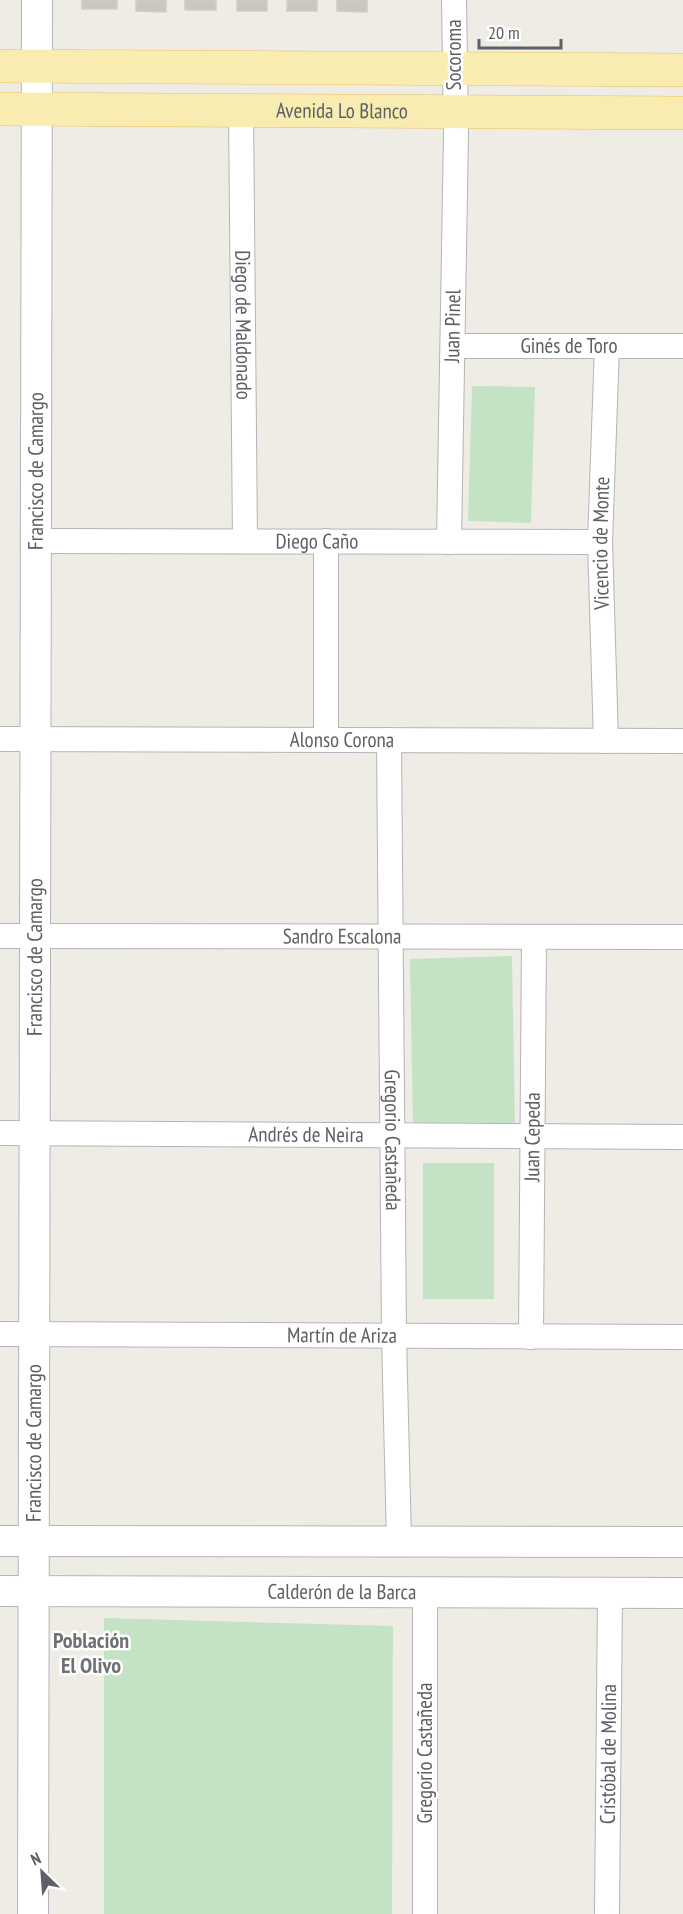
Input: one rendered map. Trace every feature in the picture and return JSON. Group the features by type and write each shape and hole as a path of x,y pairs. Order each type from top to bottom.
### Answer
{"main road":[{"name":"Avenida Lo Blanco","path":"0,66 683,70"},
{"name":"Avenida Lo Blanco","path":"0,109 683,113"}],"street":[{"name":"Francisco de Camargo","path":"33,1914 37,0"},
{"name":"Socoroma","path":"454,0 454,110"},
{"name":"Diego de Maldonado","path":"241,109 245,541"},
{"name":"Juan Pinel","path":"449,542 456,133 454,110"},
{"name":"Ginés de Toro","path":"453,346 683,346"},
{"name":"Vicencio de Monte","path":"606,741 600,542 607,346"},
{"name":"Diego Caño","path":"35,541 600,542"},
{"path":"326,542 326,740"},
{"name":"Alonso Corona","path":"0,739 683,741"},
{"name":"Gregorio Castañeda","path":"389,740 389,937 399,1542"},
{"name":"Sandro Escalona","path":"0,936 683,937"},
{"name":"Juan Cepeda","path":"531,1337 534,937"},
{"name":"Andrés de Neira","path":"0,1133 683,1137"},
{"name":"Martín de Ariza","path":"0,1334 683,1337"},
{"path":"0,1541 683,1542"},
{"name":"Calderón de la Barca","path":"0,1591 683,1593"},
{"name":"Gregorio Castañeda","path":"425,1592 425,1914"},
{"name":"Cristóbal de Molina","path":"607,1914 610,1593"}],"green space":[{"path":"472,386 535,387 531,523 468,521"},
{"path":"512,956 515,1127 413,1129 410,959"},
{"path":"423,1163 494,1163 494,1299 423,1299"},
{"path":"104,1618 393,1626 392,1914 104,1914"}],"building":[{"path":"82,0 117,0 117,9 82,9"},
{"path":"136,0 166,0 166,12 136,11"},
{"path":"185,0 216,0 216,10 185,10"},
{"path":"237,0 267,0 267,11 237,11"},
{"path":"287,0 317,0 317,11 287,11"},
{"path":"337,0 367,0 367,12 337,11"}],"district":[{"name":"Población El Olivo","path":"91,1652"}]}
